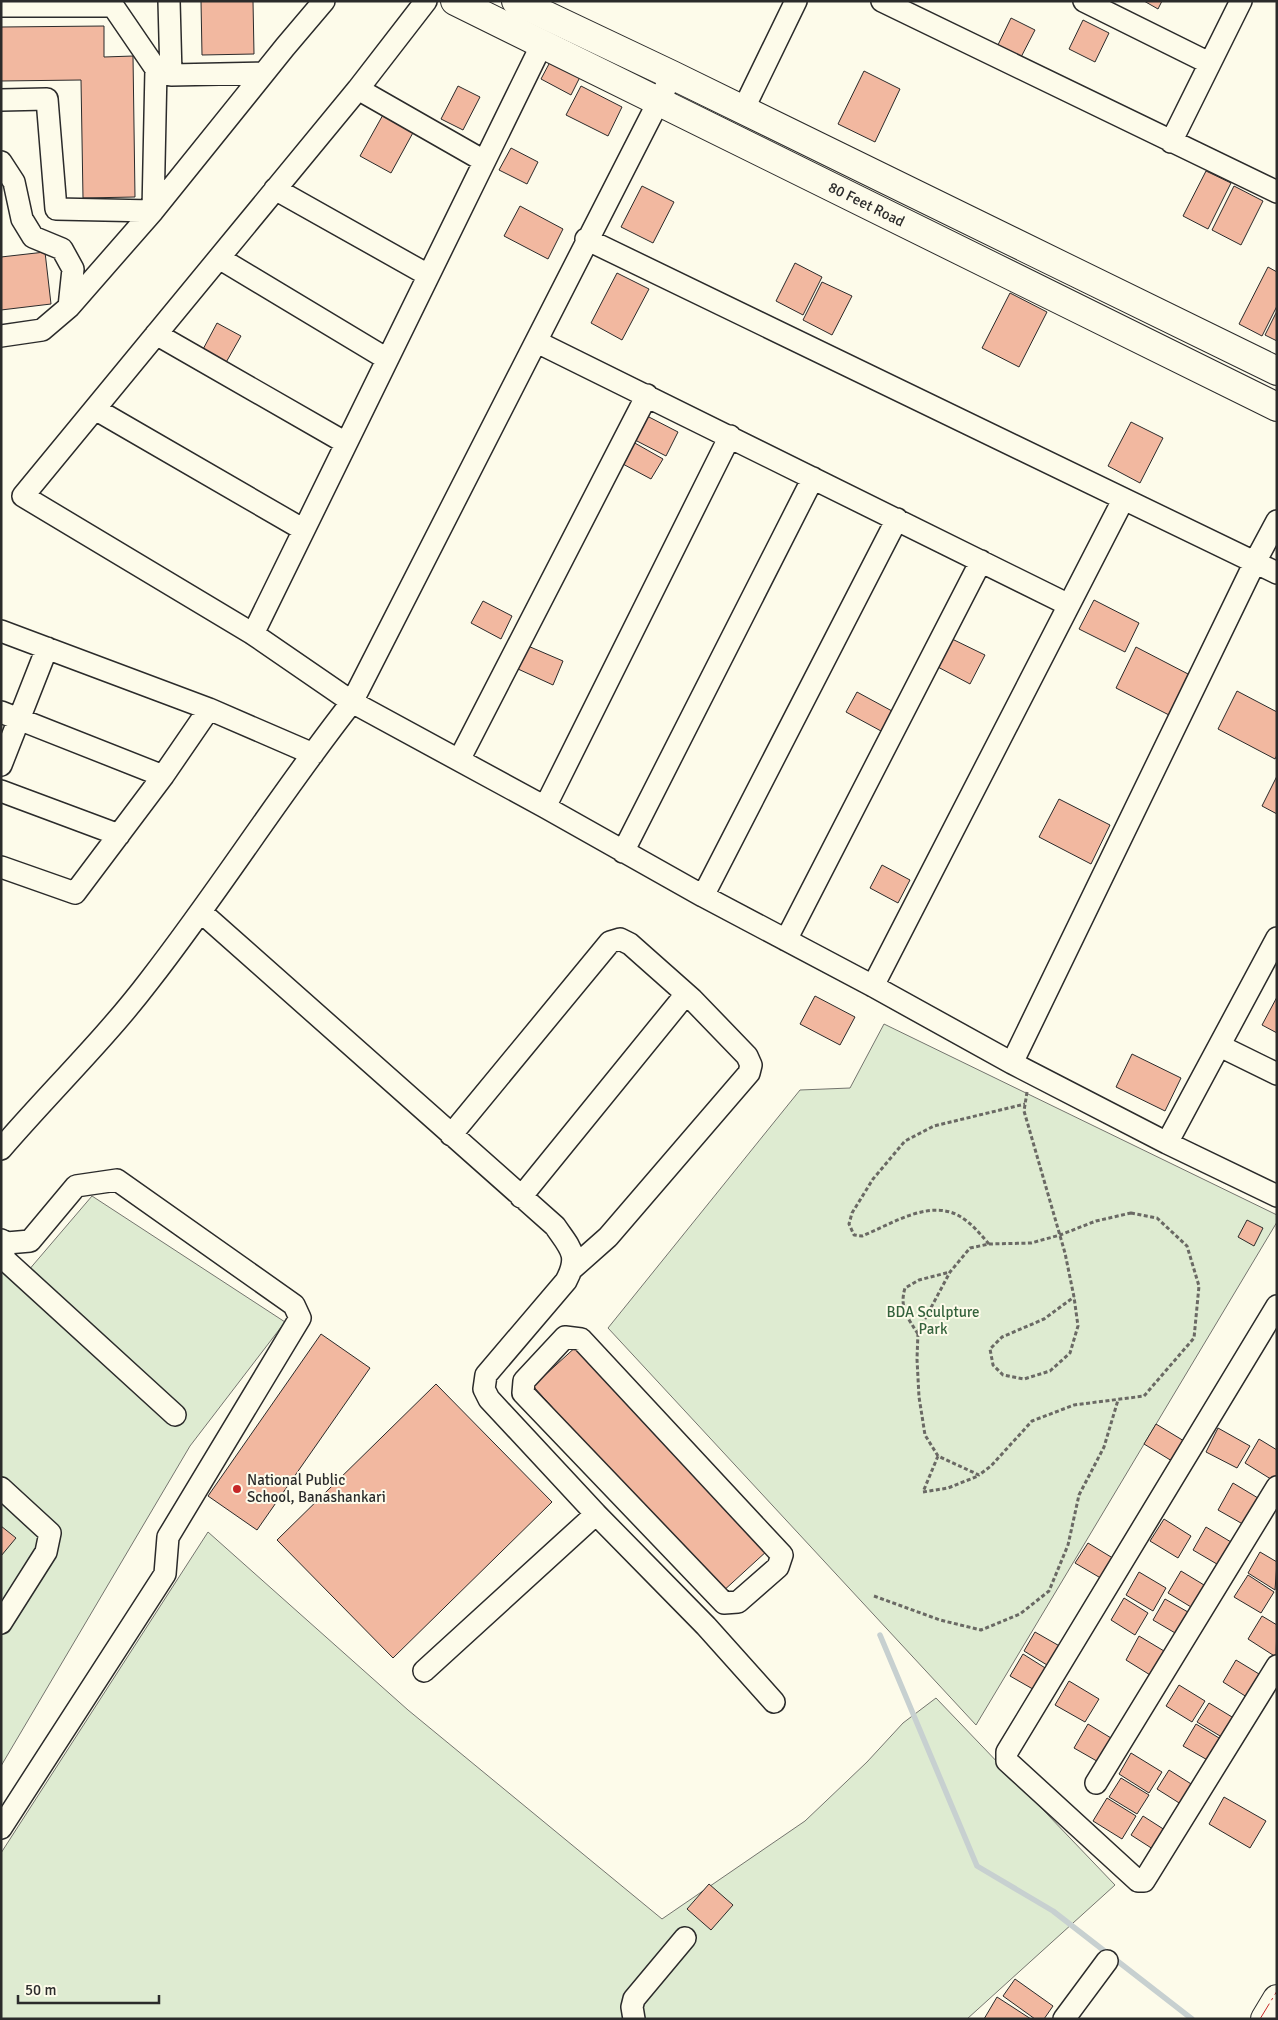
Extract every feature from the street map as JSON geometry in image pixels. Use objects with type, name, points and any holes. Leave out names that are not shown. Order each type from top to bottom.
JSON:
[{"type":"main road","name":"80 Feet Road","points":[[455,1],[1277,407]]},
{"type":"main road","name":"80 Feet Road","points":[[516,1],[672,74],[1277,371]]},
{"type":"main road","points":[[1265,2019],[1277,1999]]},
{"type":"street","points":[[169,1],[171,75],[264,73]]},
{"type":"street","points":[[1,336],[42,330],[69,307],[153,211],[324,1]]},
{"type":"street","points":[[426,1],[358,89],[23,496],[253,634],[352,702],[545,806],[702,896],[1021,1067],[1167,1143],[1277,1196]]},
{"type":"street","points":[[743,110],[796,1]]},
{"type":"street","points":[[882,1],[1277,192]]},
{"type":"street","points":[[1084,1],[1209,63]]},
{"type":"street","points":[[1172,142],[1240,1]]},
{"type":"street","points":[[1,6],[113,6],[156,69],[153,211]]},
{"type":"street","points":[[253,634],[542,44]]},
{"type":"street","points":[[1,1149],[75,1068],[148,983],[201,912],[315,750],[352,702],[537,342],[586,239],[672,74]]},
{"type":"street","points":[[358,89],[484,161]]},
{"type":"street","points":[[1,100],[47,98],[56,209],[153,211]]},
{"type":"street","points":[[1,162],[14,182],[22,220],[34,237],[62,249],[73,269],[69,307]]},
{"type":"street","points":[[275,189],[428,275]]},
{"type":"street","points":[[586,239],[1277,573]]},
{"type":"street","points":[[219,258],[387,359]]},
{"type":"street","points":[[156,334],[346,443]]},
{"type":"street","points":[[537,342],[1069,605]]},
{"type":"street","points":[[458,760],[647,395]]},
{"type":"street","points":[[95,409],[304,530]]},
{"type":"street","points":[[545,806],[730,436]]},
{"type":"street","points":[[623,852],[813,478]]},
{"type":"street","points":[[873,986],[1123,500]]},
{"type":"street","points":[[702,896],[896,519]]},
{"type":"street","points":[[1021,1067],[1255,562],[1277,521]]},
{"type":"street","points":[[786,940],[981,561]]},
{"type":"street","points":[[1,631],[315,750]]},
{"type":"street","points":[[1,765],[10,715],[47,648]]},
{"type":"street","points":[[1,867],[75,893],[163,776],[209,709]]},
{"type":"street","points":[[10,715],[163,776]]},
{"type":"street","points":[[1,791],[119,835]]},
{"type":"street","points":[[201,912],[450,1135],[555,1226],[572,1251],[574,1268]]},
{"type":"street","points":[[1167,1143],[1220,1046],[1270,969],[1277,938]]},
{"type":"street","points":[[450,1135],[610,942],[620,939],[630,944],[686,994],[747,1056],[752,1064],[749,1073],[608,1237],[574,1268],[566,1281],[486,1375],[484,1389],[489,1399],[596,1514],[640,1557],[774,1702]]},
{"type":"street","points":[[522,1197],[686,994]]},
{"type":"street","points":[[1220,1046],[1277,1074]]},
{"type":"street","points":[[1,1127],[25,1122]]},
{"type":"street","points":[[1,1828],[165,1574],[168,1537],[300,1318],[294,1305],[118,1180],[76,1186],[30,1241],[4,1242],[2,1257],[175,1415]]},
{"type":"street","points":[[1277,1306],[1007,1752],[1007,1761],[1138,1882],[1144,1881],[1277,1666]]},
{"type":"street","points":[[565,1337],[581,1339],[782,1555],[778,1567],[738,1602],[724,1603],[661,1538],[523,1393],[524,1381],[565,1337]]},
{"type":"street","points":[[1096,1783],[1277,1487]]},
{"type":"street","points":[[1,1488],[50,1533],[46,1552],[1,1624]]},
{"type":"street","points":[[424,1671],[596,1514]]},
{"type":"street","points":[[640,1557],[661,1538]]},
{"type":"street","points":[[634,2019],[632,2008],[634,1999],[685,1938]]},
{"type":"street","points":[[1064,2019],[1107,1961]]},
{"type":"path","points":[[1021,1067],[1025,1104],[1024,1112],[1060,1236],[1074,1297],[1078,1326],[1070,1353],[1050,1370],[1024,1379],[1003,1375],[993,1364],[990,1349],[1002,1337],[1044,1319],[1074,1297]]},
{"type":"path","points":[[989,1244],[965,1219],[941,1209],[922,1212],[862,1236],[854,1235],[849,1224],[852,1213],[873,1179],[905,1141],[934,1126],[1025,1104]]},
{"type":"path","points":[[938,1456],[923,1492],[948,1488],[979,1476],[991,1466],[1032,1421],[1074,1405],[1144,1396],[1194,1338],[1198,1286],[1187,1246],[1157,1218],[1131,1213],[1096,1221],[1060,1236],[1031,1243],[989,1244],[970,1248],[950,1272],[918,1335],[919,1398],[926,1435],[938,1456],[979,1476]]},
{"type":"path","points":[[918,1335],[904,1312],[902,1299],[905,1288],[919,1280],[950,1272]]},
{"type":"path","points":[[874,1596],[940,1620],[981,1630],[1020,1614],[1049,1591],[1068,1545],[1078,1495],[1104,1447],[1118,1400]]},
{"type":"green space","name":"BDA Sculpture Park","points":[[884,1024],[1277,1215],[1277,1222],[976,1725],[608,1328],[800,1090],[850,1088]]},
{"type":"green space","points":[[92,1196],[285,1322],[190,1446],[1,1766],[1,1271],[16,1285]]},
{"type":"green space","points":[[208,1532],[408,1710],[662,1919],[805,1821],[867,1762],[903,1723],[936,1698],[1115,1885],[967,2019],[1,2019],[1,1853]]},
{"type":"building","points":[[201,1],[253,1],[254,54],[202,55]]},
{"type":"building","points":[[1144,1],[1162,1],[1158,9]]},
{"type":"building","points":[[1011,18],[1035,30],[1019,61],[996,49]]},
{"type":"building","points":[[1083,20],[1109,33],[1095,62],[1069,49]]},
{"type":"building","points":[[104,26],[104,57],[133,56],[135,197],[83,198],[81,80],[1,81],[1,27]]},
{"type":"building","points":[[550,62],[580,77],[571,95],[541,79]]},
{"type":"building","points":[[864,71],[900,89],[875,142],[838,124]]},
{"type":"building","points":[[458,86],[480,97],[463,130],[441,119]]},
{"type":"building","points":[[581,86],[622,107],[608,136],[566,115]]},
{"type":"building","points":[[384,113],[415,129],[391,173],[360,156]]},
{"type":"building","points":[[511,148],[538,162],[527,184],[499,170]]},
{"type":"building","points":[[1206,171],[1231,183],[1208,229],[1183,216]]},
{"type":"building","points":[[642,186],[674,202],[653,243],[621,227]]},
{"type":"building","points":[[1234,186],[1263,201],[1241,245],[1212,230]]},
{"type":"building","points":[[520,206],[563,229],[548,259],[504,236]]},
{"type":"building","points":[[45,252],[51,304],[1,310],[1,257]]},
{"type":"building","points":[[795,263],[822,277],[803,315],[776,301]]},
{"type":"building","points":[[1268,267],[1277,272],[1277,306],[1262,336],[1239,324]]},
{"type":"building","points":[[617,273],[649,289],[622,340],[591,323]]},
{"type":"building","points":[[822,282],[852,296],[832,335],[803,320]]},
{"type":"building","points":[[1010,293],[1047,312],[1019,367],[982,348]]},
{"type":"building","points":[[1277,311],[1277,341],[1265,335]]},
{"type":"building","points":[[217,323],[241,336],[224,366],[201,353]]},
{"type":"building","points":[[647,416],[678,432],[666,456],[635,440]]},
{"type":"building","points":[[1131,422],[1163,438],[1140,483],[1108,466]]},
{"type":"building","points":[[633,442],[663,459],[651,479],[621,463]]},
{"type":"building","points":[[1094,600],[1139,623],[1125,652],[1079,629]]},
{"type":"building","points":[[483,601],[512,616],[501,639],[471,623]]},
{"type":"building","points":[[950,638],[985,655],[970,684],[936,666]]},
{"type":"building","points":[[528,646],[563,661],[553,685],[518,669]]},
{"type":"building","points":[[1136,647],[1190,675],[1169,715],[1116,688]]},
{"type":"building","points":[[1237,691],[1277,712],[1277,755],[1275,759],[1218,729]]},
{"type":"building","points":[[857,692],[892,711],[881,731],[846,712]]},
{"type":"building","points":[[1277,776],[1277,814],[1262,806]]},
{"type":"building","points":[[1059,799],[1110,825],[1091,864],[1039,837]]},
{"type":"building","points":[[882,865],[910,880],[898,903],[870,888]]},
{"type":"building","points":[[815,996],[855,1017],[840,1045],[800,1024]]},
{"type":"building","points":[[1277,997],[1277,1033],[1262,1025]]},
{"type":"building","points":[[1132,1054],[1181,1078],[1165,1111],[1116,1087]]},
{"type":"building","points":[[1247,1220],[1263,1228],[1254,1246],[1238,1237]]},
{"type":"building","points":[[321,1334],[370,1368],[257,1530],[208,1496]]},
{"type":"building","points":[[579,1344],[768,1550],[721,1593],[533,1386]]},
{"type":"building","points":[[436,1384],[552,1502],[393,1658],[277,1540]]},
{"type":"building","points":[[1156,1424],[1184,1441],[1172,1461],[1144,1444]]},
{"type":"building","points":[[1218,1428],[1250,1446],[1237,1468],[1206,1452]]},
{"type":"building","points":[[1259,1439],[1277,1450],[1277,1476],[1274,1481],[1245,1463]]},
{"type":"building","points":[[1233,1483],[1263,1501],[1248,1527],[1218,1510]]},
{"type":"building","points":[[1164,1519],[1191,1536],[1178,1558],[1150,1541]]},
{"type":"building","points":[[1,1526],[16,1538],[1,1556]]},
{"type":"building","points":[[1206,1527],[1236,1545],[1222,1567],[1193,1550]]},
{"type":"building","points":[[1088,1543],[1116,1560],[1104,1580],[1075,1563]]},
{"type":"building","points":[[1260,1552],[1277,1562],[1275,1590],[1248,1573]]},
{"type":"building","points":[[1181,1571],[1209,1588],[1196,1610],[1168,1593]]},
{"type":"building","points":[[1139,1572],[1166,1588],[1153,1611],[1126,1595]]},
{"type":"building","points":[[1248,1575],[1274,1592],[1261,1613],[1234,1597]]},
{"type":"building","points":[[1124,1598],[1148,1613],[1135,1635],[1111,1620]]},
{"type":"building","points":[[1165,1599],[1195,1616],[1182,1637],[1153,1620]]},
{"type":"building","points":[[1262,1616],[1277,1625],[1276,1657],[1248,1639]]},
{"type":"building","points":[[1035,1632],[1063,1648],[1052,1668],[1024,1651]]},
{"type":"building","points":[[1139,1636],[1169,1654],[1155,1678],[1126,1660]]},
{"type":"building","points":[[1023,1654],[1050,1671],[1038,1692],[1010,1676]]},
{"type":"building","points":[[1236,1660],[1264,1677],[1250,1699],[1223,1682]]},
{"type":"building","points":[[1069,1681],[1099,1699],[1085,1722],[1055,1705]]},
{"type":"building","points":[[1179,1685],[1205,1701],[1192,1722],[1166,1706]]},
{"type":"building","points":[[1209,1703],[1237,1720],[1225,1739],[1197,1722]]},
{"type":"building","points":[[1088,1724],[1116,1741],[1102,1764],[1074,1748]]},
{"type":"building","points":[[1196,1724],[1224,1741],[1211,1762],[1183,1746]]},
{"type":"building","points":[[1131,1753],[1162,1772],[1149,1793],[1119,1774]]},
{"type":"building","points":[[1169,1770],[1196,1787],[1184,1806],[1157,1789]]},
{"type":"building","points":[[1121,1778],[1149,1795],[1137,1814],[1109,1797]]},
{"type":"building","points":[[1224,1797],[1266,1821],[1250,1848],[1209,1824]]},
{"type":"building","points":[[1107,1798],[1136,1816],[1122,1839],[1093,1821]]},
{"type":"building","points":[[1143,1816],[1168,1832],[1156,1851],[1131,1835]]},
{"type":"building","points":[[709,1884],[733,1905],[711,1930],[687,1909]]},
{"type":"building","points":[[1015,1979],[1053,2006],[1044,2019],[1035,2019],[1003,1996]]},
{"type":"building","points":[[997,1997],[1031,2019],[984,2019]]},
{"type":"waterway","points":[[880,1635],[977,1866],[1053,1911],[1192,2019]]},
{"type":"power","points":[[1260,2019],[1277,1991]]},
{"type":"place","name":"National Public School, Banashankari","points":[[237,1489]]}]
